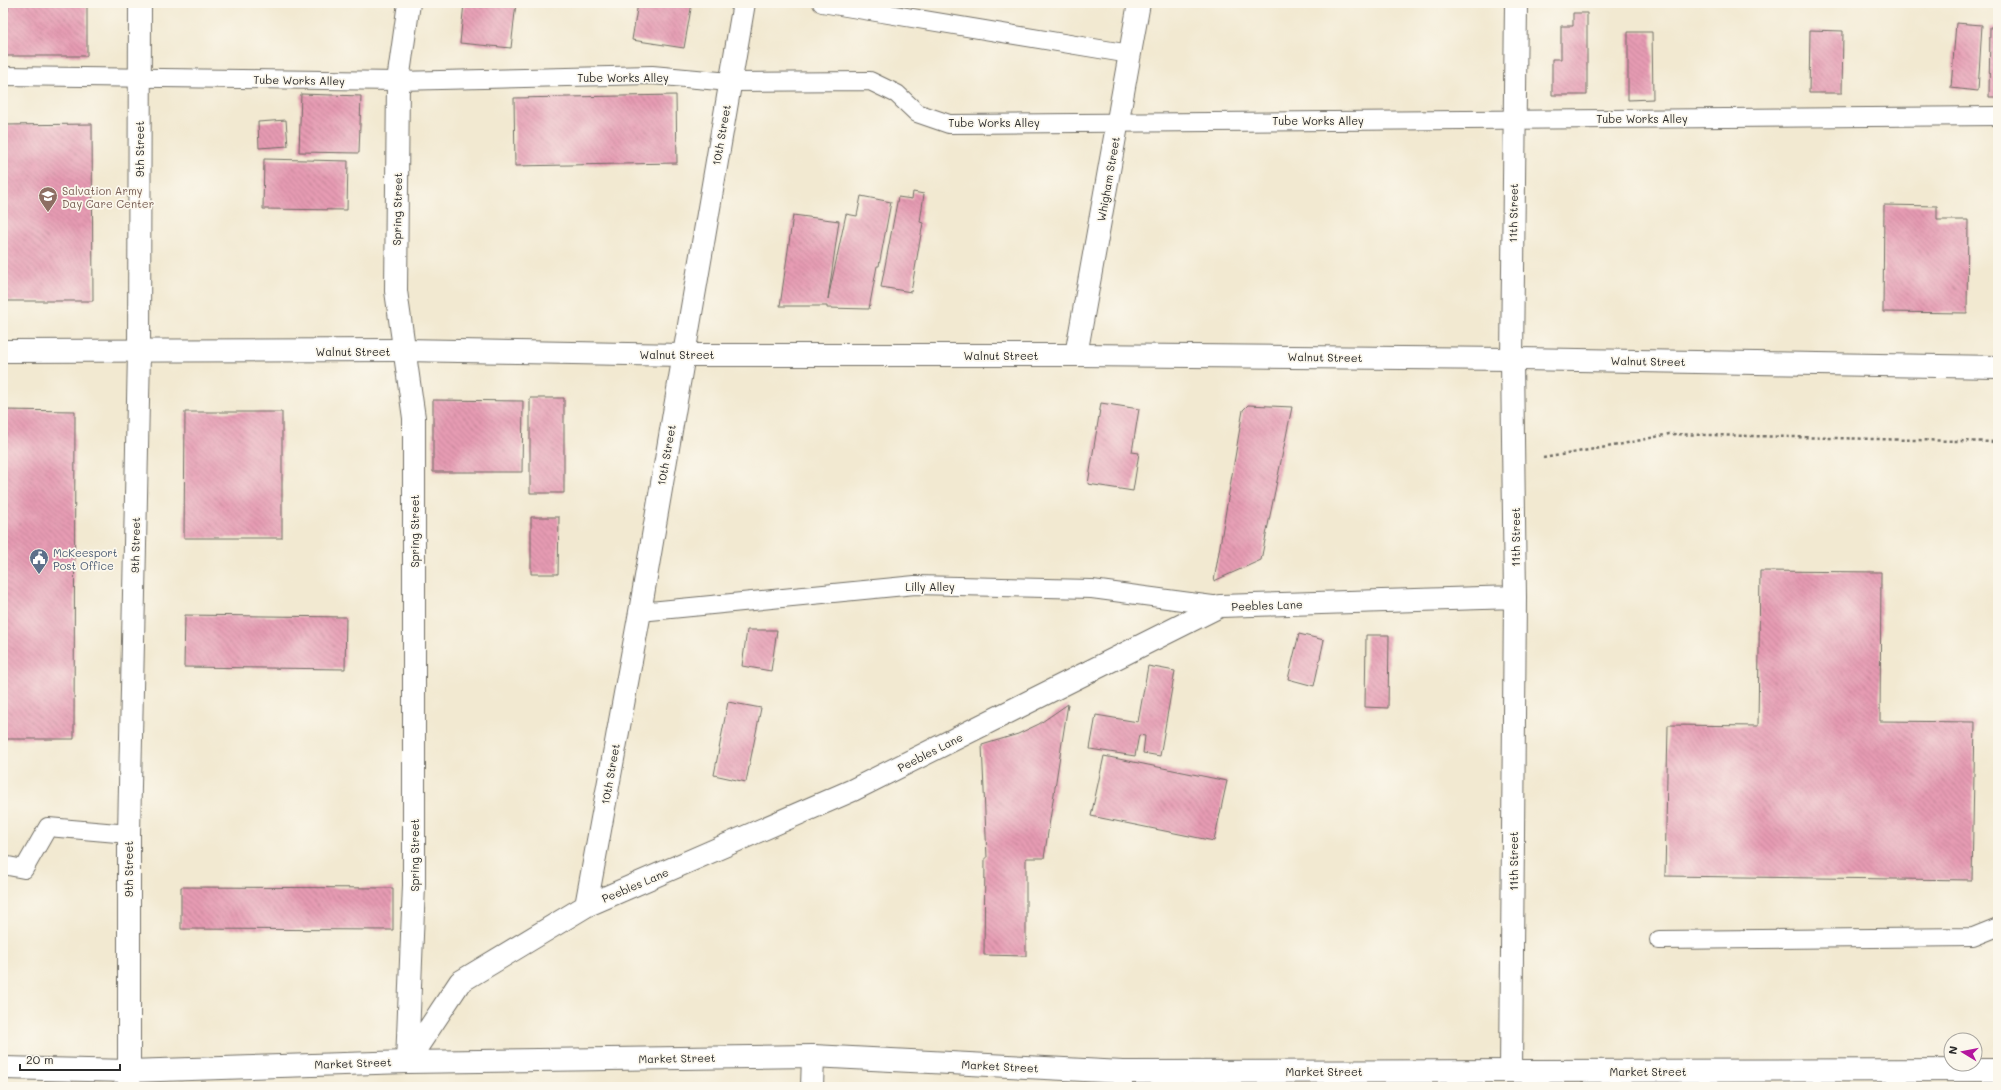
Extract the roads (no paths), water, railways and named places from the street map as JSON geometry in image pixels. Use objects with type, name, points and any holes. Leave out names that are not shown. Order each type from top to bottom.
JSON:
[{"type":"street","name":"9th Street","points":[[129,1079],[129,834],[139,352],[140,3]]},
{"type":"street","name":"Spring Street","points":[[407,1062],[414,885],[414,418],[403,350],[396,291],[398,81],[409,3]]},
{"type":"street","name":"10th Street","points":[[586,906],[640,612],[744,3]]},
{"type":"street","name":"Whigham Street","points":[[1076,355],[1138,3]]},
{"type":"street","name":"11th Street","points":[[1511,1071],[1515,597],[1512,359],[1516,3]]},
{"type":"street","name":"Walnut Street","points":[[3,351],[139,352],[403,350],[683,355],[1076,355],[1512,359],[1998,367]]},
{"type":"street","name":"Peebles Lane","points":[[407,1062],[460,982],[586,906],[853,790],[1220,606],[1515,597]]},
{"type":"street","name":"Market Street","points":[[3,1068],[129,1079],[407,1062],[813,1056],[1123,1079],[1511,1071],[1998,1070]]},
{"type":"street","points":[[812,1087],[813,1056]]},
{"type":"lane","points":[[822,3],[1130,54]]},
{"type":"lane","name":"Tube Works Alley","points":[[3,76],[398,81],[652,75],[730,82],[870,81],[897,94],[916,113],[949,124],[1514,118],[1998,116]]},
{"type":"lane","name":"Lilly Alley","points":[[640,612],[915,585],[1092,589],[1220,606]]},
{"type":"lane","points":[[3,865],[24,869],[48,827],[129,834]]},
{"type":"lane","points":[[1659,940],[1974,937],[1998,927]]},
{"type":"place","name":"Salvation Army Day Care Center","points":[[48,213]]},
{"type":"place","name":"McKeesport Post Office","points":[[39,575]]}]
